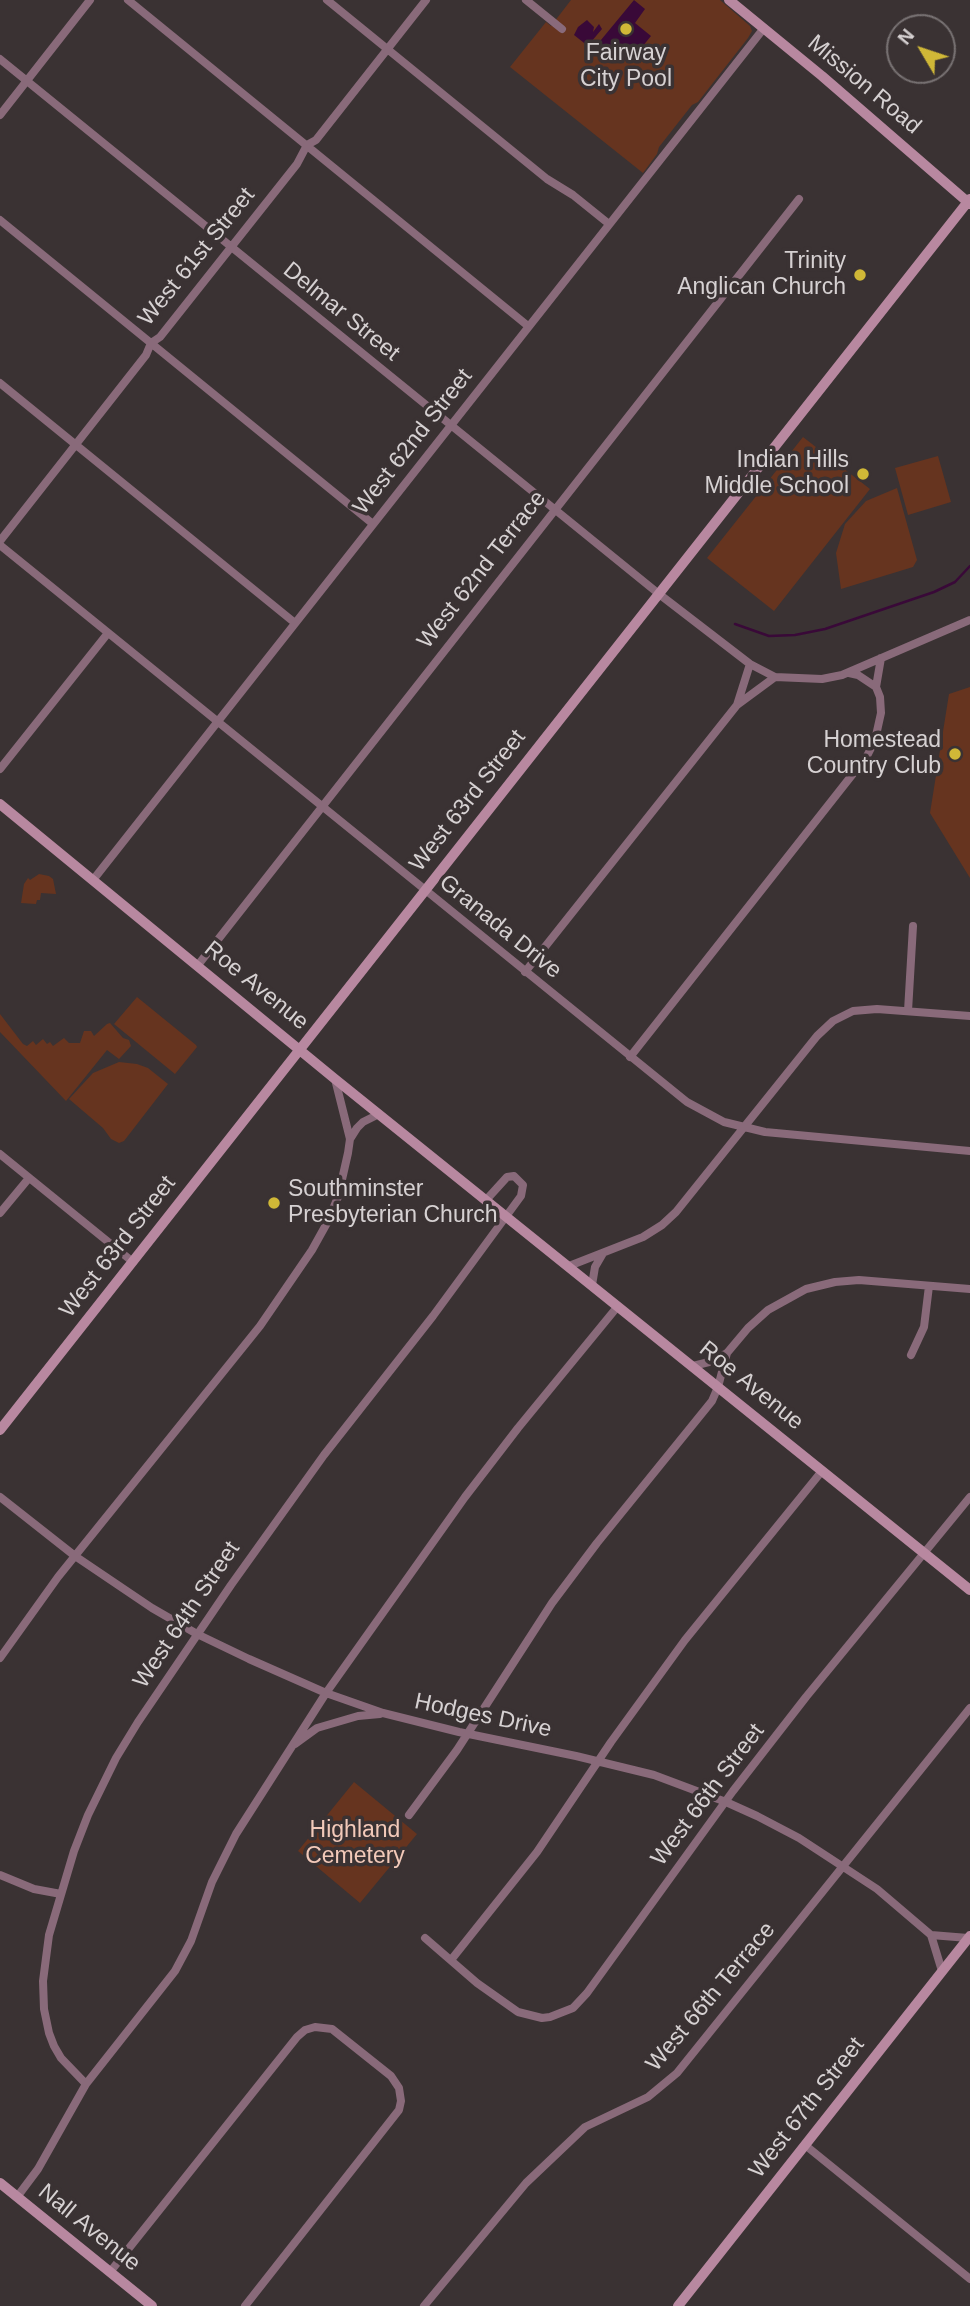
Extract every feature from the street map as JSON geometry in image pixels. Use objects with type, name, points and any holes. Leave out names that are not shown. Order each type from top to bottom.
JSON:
[{"type":"main road","name":"Mission Road","points":[[729,0],[969,201]]},
{"type":"main road","name":"West 63rd Street","points":[[0,1430],[969,201]]},
{"type":"main road","name":"Roe Avenue","points":[[0,804],[335,1079],[970,1590]]},
{"type":"main road","name":"West 67th Street","points":[[678,2306],[969,1937]]},
{"type":"main road","name":"Nall Avenue","points":[[0,2183],[152,2306]]},
{"type":"street","points":[[0,115],[90,0]]},
{"type":"street","points":[[128,0],[528,326]]},
{"type":"street","points":[[327,0],[547,179],[573,195],[608,224]]},
{"type":"street","name":"West 61st Street","points":[[0,543],[146,355],[150,343],[160,337],[297,164],[307,145],[316,140],[426,0]]},
{"type":"street","points":[[526,0],[562,29]]},
{"type":"street","name":"West 62nd Street","points":[[93,880],[764,28]]},
{"type":"street","name":"Delmar Street","points":[[0,58],[721,644],[775,677]]},
{"type":"street","name":"West 62nd Terrace","points":[[198,965],[799,199]]},
{"type":"street","points":[[0,220],[373,524]]},
{"type":"street","points":[[0,383],[295,623]]},
{"type":"street","name":"Granada Drive","points":[[0,543],[687,1102],[718,1119],[765,1132],[970,1151]]},
{"type":"street","points":[[525,972],[737,705],[775,677],[822,679],[849,673],[970,620]]},
{"type":"street","points":[[0,769],[108,633]]},
{"type":"street","points":[[630,1057],[867,756],[875,740],[881,713],[876,687],[881,658]]},
{"type":"street","points":[[737,705],[750,664]]},
{"type":"street","points":[[849,673],[858,675],[876,687]]},
{"type":"street","points":[[908,1011],[913,926]]},
{"type":"street","points":[[569,1266],[643,1237],[662,1226],[686,1201],[817,1036],[844,1014],[862,1009],[970,1016]]},
{"type":"street","points":[[335,1079],[350,1139]]},
{"type":"street","points":[[0,1658],[23,1623],[75,1556],[260,1325],[312,1250],[327,1223],[338,1197],[350,1139],[356,1128],[379,1114]]},
{"type":"street","points":[[0,1154],[133,1262]]},
{"type":"street","points":[[486,1199],[504,1178],[511,1176],[518,1179],[524,1189],[506,1215]]},
{"type":"street","points":[[0,1213],[29,1178]]},
{"type":"street","name":"West 64th Street","points":[[86,2084],[58,2052],[49,2033],[44,2009],[43,1981],[46,1949],[61,1894],[88,1815],[116,1758],[138,1722],[273,1524],[433,1316],[506,1215]]},
{"type":"street","points":[[592,1285],[595,1267],[604,1253]]},
{"type":"street","points":[[693,1366],[727,1353],[768,1310],[806,1289],[859,1280],[970,1289]]},
{"type":"street","points":[[911,1355],[924,1327],[929,1286]]},
{"type":"street","points":[[18,2197],[38,2169],[86,2084],[175,1970],[191,1941],[212,1882],[236,1834],[326,1693],[465,1497],[618,1306]]},
{"type":"street","points":[[409,1815],[468,1733],[552,1603],[712,1401],[727,1353]]},
{"type":"street","points":[[451,1960],[537,1852],[639,1701],[685,1640],[822,1471]]},
{"type":"street","name":"Hodges Drive","points":[[0,1497],[75,1556],[152,1608],[249,1660],[326,1693],[383,1713],[654,1775],[726,1802],[799,1838],[844,1866],[877,1889],[931,1935]]},
{"type":"street","name":"West 66th Street","points":[[425,1938],[477,1983],[518,2012],[542,2018],[566,2012],[579,2003],[806,1697],[970,1497]]},
{"type":"street","name":"West 66th Terrace","points":[[424,2306],[526,2183],[585,2127],[648,2097],[677,2073],[970,1708]]},
{"type":"street","points":[[290,1748],[317,1728],[358,1716],[383,1713]]},
{"type":"street","points":[[0,1875],[34,1889],[61,1894]]},
{"type":"street","points":[[942,1971],[931,1935],[969,1937]]},
{"type":"street","points":[[110,2272],[297,2037],[316,2027],[332,2029],[391,2076],[399,2088],[399,2110],[245,2306]]},
{"type":"street","points":[[805,2145],[970,2279]]},
{"type":"green space","points":[[571,0],[720,0],[750,26],[752,31],[748,38],[659,147],[643,173],[510,67],[546,22],[551,26]]},
{"type":"green space","points":[[803,437],[870,489],[774,611],[707,558]]},
{"type":"green space","points":[[938,456],[951,502],[908,515],[895,468]]},
{"type":"green space","points":[[897,488],[917,560],[913,567],[841,589],[836,553],[845,524],[866,501]]},
{"type":"green space","name":"Homestead Country Club","points":[[970,687],[970,878],[930,813],[949,694]]},
{"type":"green space","points":[[39,874],[53,879],[56,894],[41,893],[36,904],[21,903],[24,884],[28,878],[30,880]]},
{"type":"green space","points":[[137,997],[197,1047],[175,1074],[114,1024]]},
{"type":"green space","points":[[0,1014],[27,1046],[33,1041],[36,1045],[43,1039],[53,1046],[64,1038],[69,1043],[80,1043],[84,1031],[91,1031],[94,1036],[110,1023],[123,1038],[129,1040],[131,1046],[119,1059],[107,1050],[66,1101],[0,1032]]},
{"type":"green space","points":[[119,1062],[148,1068],[168,1084],[124,1141],[119,1143],[111,1139],[103,1128],[69,1099],[93,1073]]},
{"type":"green space","name":"Highland Cemetery","points":[[354,1782],[417,1834],[360,1903],[298,1851]]},
{"type":"shaded area","name":"Fairway City Pool","points":[[634,0],[645,9],[635,23],[651,36],[629,63],[610,49],[603,58],[574,35],[578,27],[587,20],[594,27],[593,32],[599,24],[602,29],[591,42],[596,46]]},
{"type":"waterway","points":[[735,624],[769,636],[795,635],[825,629],[934,592],[955,582],[970,566]]},
{"type":"place","name":"Fairway City Pool","points":[[626,29]]},
{"type":"place","name":"Trinity Anglican Church","points":[[860,275]]},
{"type":"place","name":"Indian Hills Middle School","points":[[863,474]]},
{"type":"place","name":"Homestead Country Club","points":[[955,754]]},
{"type":"place","name":"Southminster Presbyterian Church","points":[[274,1203]]}]
